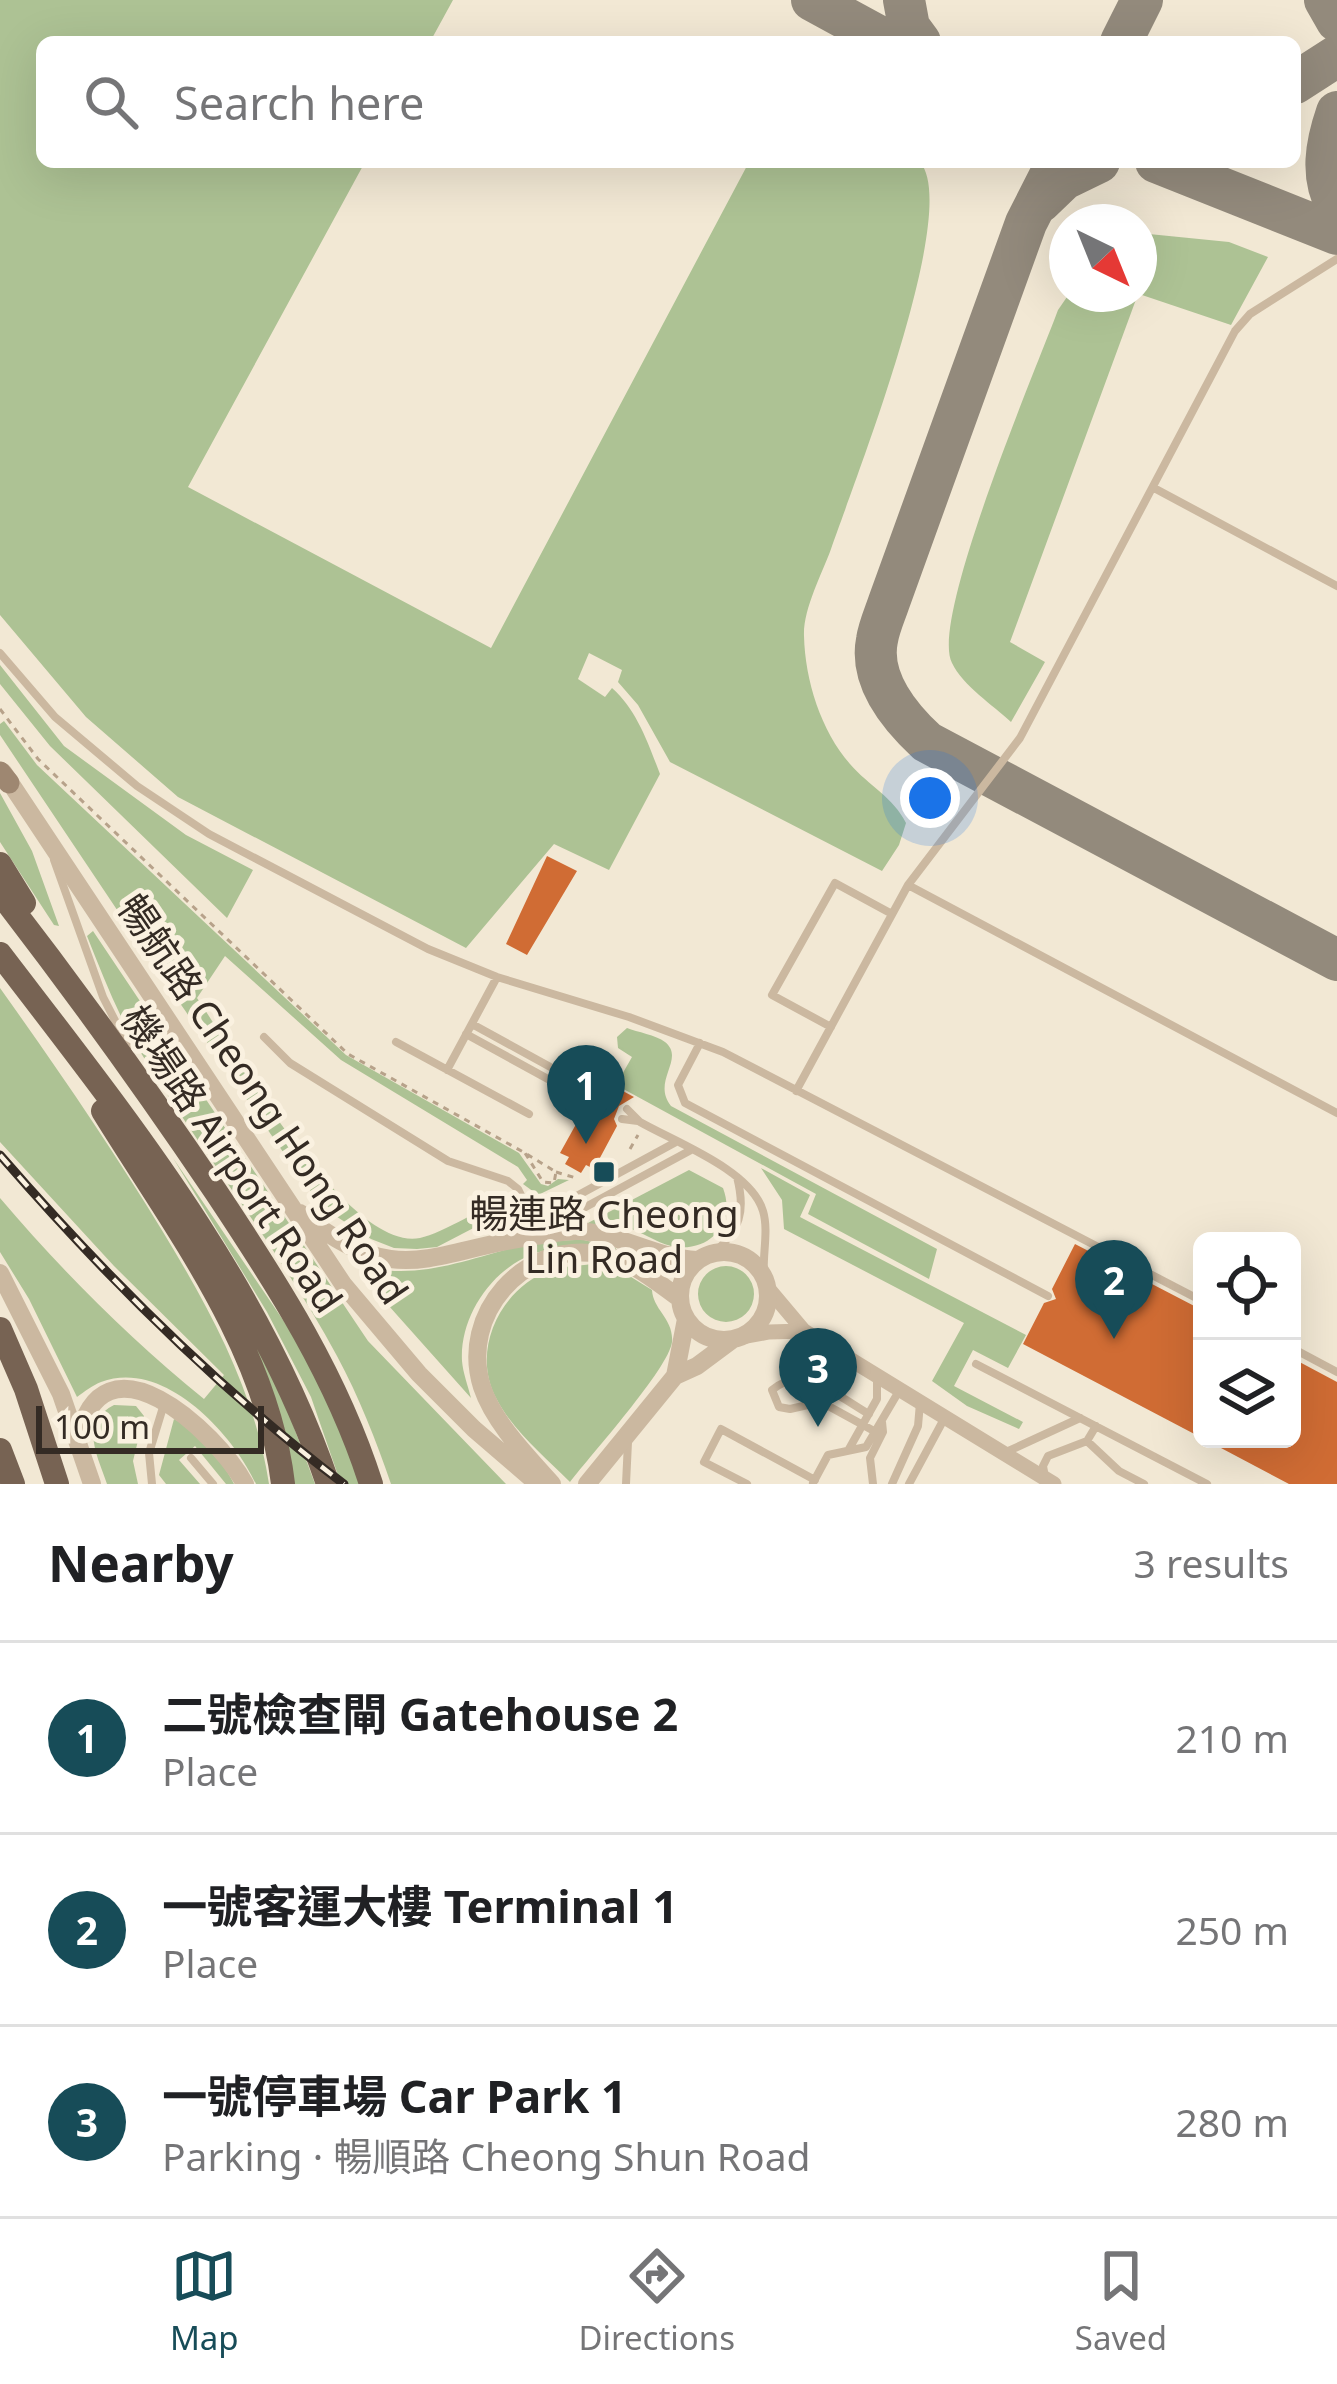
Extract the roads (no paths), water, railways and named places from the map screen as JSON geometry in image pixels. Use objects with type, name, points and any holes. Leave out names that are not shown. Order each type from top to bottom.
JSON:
[{"type":"main road","points":[[0,864],[83,1000]]},
{"type":"main road","name":"機場路 Airport Road","points":[[0,892],[162,1110],[303,1328],[344,1409],[371,1484]]},
{"type":"main road","name":"機場路 Airport Road","points":[[0,954],[117,1103],[260,1326],[328,1484]]},
{"type":"main road","points":[[59,1032],[235,1332],[267,1414],[283,1484]]},
{"type":"main road","points":[[0,1329],[33,1408],[57,1484]]},
{"type":"main road","points":[[0,1450],[13,1484]]},
{"type":"street","points":[[3,774],[48,842]]},
{"type":"street","name":"暢航路 Cheong Hong Road","points":[[48,842],[333,1270],[376,1326],[474,1429],[545,1482]]},
{"type":"street","points":[[292,1206],[344,1242],[382,1258],[440,1259],[493,1242],[577,1230],[615,1237],[672,1258],[742,1256],[804,1331],[1002,1454],[1050,1481],[1070,1484]]},
{"type":"street","points":[[545,1482],[493,1412],[479,1375],[481,1329],[501,1290],[539,1261],[584,1252],[633,1266],[679,1298]]},
{"type":"street","points":[[706,1257],[682,1281],[679,1298],[686,1318],[703,1336],[737,1339],[769,1331],[804,1331]]},
{"type":"street","points":[[0,1273],[61,1394],[92,1484]]},
{"type":"street","points":[[587,1484],[675,1376],[737,1339],[764,1315],[766,1283]]},
{"type":"street","points":[[675,1376],[686,1318]]},
{"type":"street","points":[[78,1441],[85,1416],[103,1397],[130,1389],[165,1400],[217,1442],[244,1484]]},
{"type":"lane","points":[[796,1090],[908,885],[1020,738],[1235,331],[1250,314],[1337,259]]},
{"type":"lane","points":[[1154,488],[1337,586]]},
{"type":"lane","points":[[0,653],[56,717],[137,786],[209,834],[428,949],[497,977],[700,1043],[1193,1296]]},
{"type":"lane","points":[[48,842],[103,997],[162,1110]]},
{"type":"lane","points":[[830,1027],[772,995],[835,883],[892,914]]},
{"type":"lane","points":[[908,885],[1337,1112]]},
{"type":"lane","points":[[447,1070],[497,977]]},
{"type":"lane","points":[[472,1024],[594,1091]]},
{"type":"lane","points":[[466,1034],[589,1101]]},
{"type":"lane","points":[[264,1037],[290,1063],[448,1161],[508,1181],[518,1189],[533,1220]]},
{"type":"lane","points":[[396,1042],[529,1114]]},
{"type":"lane","points":[[700,1043],[678,1085],[685,1102],[1048,1296]]},
{"type":"lane","points":[[624,1114],[737,1176],[752,1189],[764,1213],[766,1283]]},
{"type":"lane","points":[[493,1242],[676,1142]]},
{"type":"lane","points":[[533,1220],[580,1210],[691,1150]]},
{"type":"lane","points":[[706,1257],[741,1219],[743,1200],[737,1176]]},
{"type":"lane","points":[[1301,1353],[1337,1372]]},
{"type":"lane","points":[[976,1364],[1207,1484]]},
{"type":"lane","points":[[848,1450],[878,1392],[877,1375]]},
{"type":"lane","points":[[869,1414],[803,1380],[787,1381],[772,1390],[779,1407],[820,1402],[874,1431]]},
{"type":"lane","points":[[747,1484],[704,1462],[721,1429],[814,1482],[828,1456],[866,1447],[900,1390]]},
{"type":"lane","points":[[152,1484],[149,1453],[165,1400]]},
{"type":"lane","points":[[892,1484],[918,1426],[920,1403]]},
{"type":"lane","points":[[1002,1454],[1080,1418]]},
{"type":"lane","points":[[910,1484],[944,1419]]},
{"type":"lane","points":[[873,1484],[869,1458],[883,1432],[882,1420]]},
{"type":"lane","points":[[1050,1481],[1043,1466],[1048,1456],[1087,1441],[1096,1426]]},
{"type":"lane","points":[[626,1484],[630,1429]]},
{"type":"lane","points":[[1087,1441],[1119,1471],[1144,1484]]},
{"type":"lane","points":[[190,1458],[213,1484]]},
{"type":"railway","points":[[0,1155],[163,1328],[251,1409],[344,1484]]},
{"type":"place","name":"二號檢查閘 Gatehouse 2","points":[[586,1144]]},
{"type":"place","name":"暢連路 Cheong Lin Road","points":[[604,1172]]},
{"type":"place","name":"一號客運大樓 Terminal 1","points":[[1114,1339]]},
{"type":"place","name":"一號停車場 Car Park 1","points":[[818,1427]]}]
